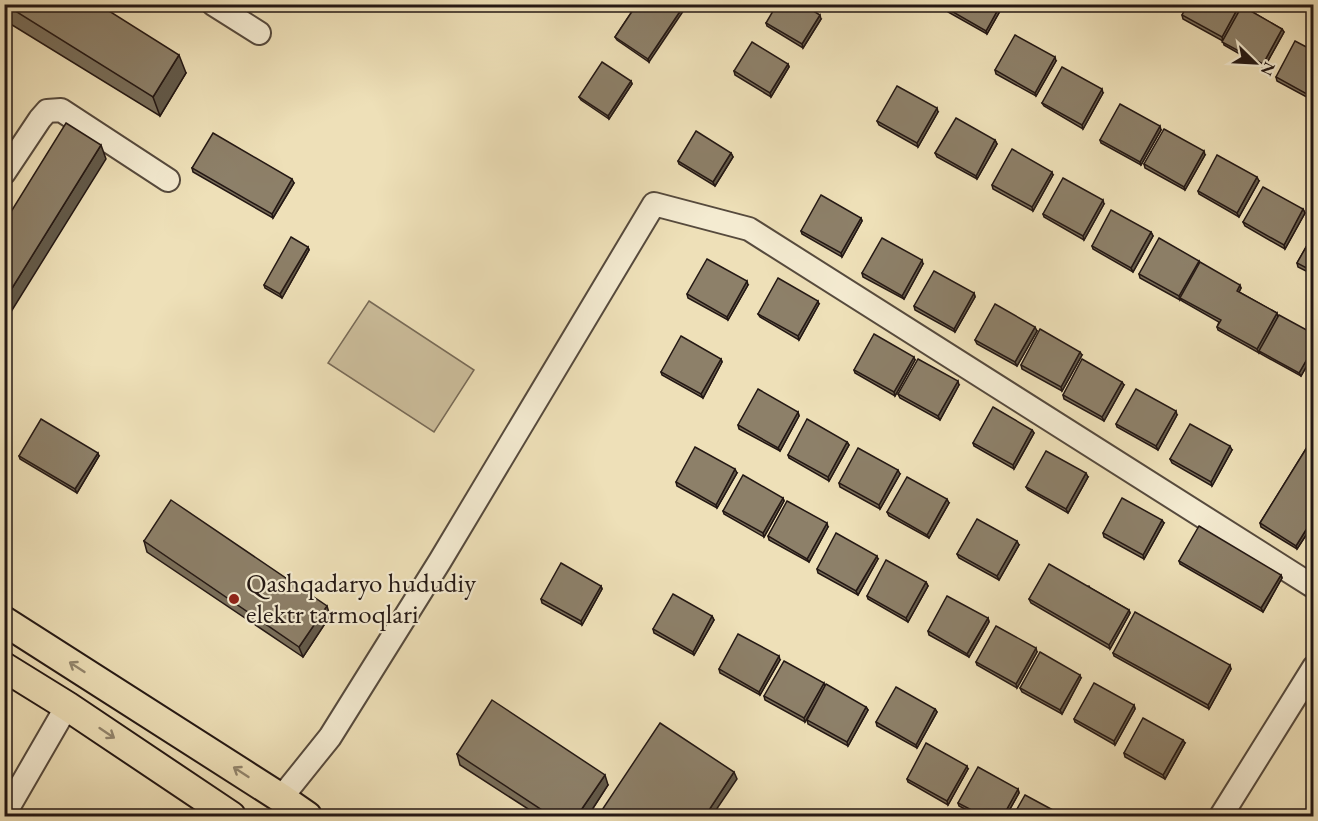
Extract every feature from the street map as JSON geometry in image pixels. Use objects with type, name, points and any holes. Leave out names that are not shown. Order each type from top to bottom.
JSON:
[{"type":"main road","points":[[4,621],[307,816]]},
{"type":"main road","points":[[4,667],[67,706],[231,816]]},
{"type":"street","points":[[213,4],[259,33]]},
{"type":"street","points":[[4,173],[47,111],[61,110],[168,180]]},
{"type":"street","points":[[281,798],[330,737],[434,571],[654,204],[749,229],[1314,586]]},
{"type":"street","points":[[1221,816],[1314,667]]},
{"type":"street","points":[[4,815],[67,706]]},
{"type":"shaded area","points":[[369,301],[474,370],[434,432],[328,363]]},
{"type":"building","points":[[4,4],[98,4],[179,55],[153,97]]},
{"type":"building","points":[[637,4],[685,4],[648,59],[615,37]]},
{"type":"building","points":[[777,4],[802,4],[820,15],[802,44],[766,23]]},
{"type":"building","points":[[948,4],[1001,4],[986,31],[946,8]]},
{"type":"building","points":[[1188,4],[1240,4],[1222,37],[1182,15]]},
{"type":"building","points":[[1242,6],[1282,29],[1263,64],[1222,42]]},
{"type":"building","points":[[1015,35],[1055,57],[1035,93],[995,70]]},
{"type":"building","points":[[1295,41],[1314,51],[1314,98],[1276,77]]},
{"type":"building","points":[[752,42],[788,64],[770,93],[734,71]]},
{"type":"building","points":[[602,62],[631,81],[608,116],[579,97]]},
{"type":"building","points":[[1062,67],[1102,89],[1082,125],[1042,103]]},
{"type":"building","points":[[897,86],[937,108],[917,143],[877,121]]},
{"type":"building","points":[[1120,104],[1160,126],[1140,162],[1100,140]]},
{"type":"building","points":[[956,118],[995,140],[976,176],[935,153]]},
{"type":"building","points":[[66,123],[101,145],[4,301],[4,223]]},
{"type":"building","points":[[1164,129],[1204,151],[1184,187],[1144,164]]},
{"type":"building","points":[[696,131],[731,153],[713,182],[678,161]]},
{"type":"building","points":[[213,133],[292,179],[272,214],[192,168]]},
{"type":"building","points":[[1012,149],[1052,172],[1032,207],[992,185]]},
{"type":"building","points":[[1217,155],[1257,177],[1237,213],[1198,191]]},
{"type":"building","points":[[1063,178],[1103,200],[1083,236],[1043,214]]},
{"type":"building","points":[[1263,187],[1303,209],[1284,245],[1243,222]]},
{"type":"building","points":[[821,195],[861,218],[841,253],[801,231]]},
{"type":"building","points":[[1111,210],[1151,232],[1131,268],[1092,246]]},
{"type":"building","points":[[1314,233],[1314,272],[1297,263]]},
{"type":"building","points":[[291,237],[308,247],[280,294],[264,285]]},
{"type":"building","points":[[882,238],[922,260],[902,296],[862,273]]},
{"type":"building","points":[[1159,238],[1199,261],[1179,296],[1139,274]]},
{"type":"building","points":[[707,259],[747,281],[727,317],[687,294]]},
{"type":"building","points":[[1200,262],[1240,285],[1237,291],[1277,313],[1257,349],[1217,327],[1221,320],[1180,298]]},
{"type":"building","points":[[934,271],[974,293],[954,329],[914,306]]},
{"type":"building","points":[[778,278],[818,301],[798,336],[758,314]]},
{"type":"building","points":[[995,304],[1035,327],[1015,362],[975,340]]},
{"type":"building","points":[[1279,315],[1314,334],[1314,347],[1299,373],[1259,351]]},
{"type":"building","points":[[1040,329],[1080,352],[1061,387],[1021,365]]},
{"type":"building","points":[[874,334],[914,357],[894,392],[854,370]]},
{"type":"building","points":[[681,336],[721,359],[701,394],[661,372]]},
{"type":"building","points":[[918,359],[958,381],[938,416],[898,394]]},
{"type":"building","points":[[1082,359],[1122,382],[1102,417],[1063,395]]},
{"type":"building","points":[[758,389],[798,412],[778,448],[738,425]]},
{"type":"building","points":[[1136,389],[1176,411],[1156,446],[1116,424]]},
{"type":"building","points":[[993,407],[1032,430],[1013,465],[973,443]]},
{"type":"building","points":[[41,419],[98,453],[75,489],[19,456]]},
{"type":"building","points":[[807,419],[847,442],[828,477],[788,455]]},
{"type":"building","points":[[1190,424],[1230,446],[1211,482],[1170,459]]},
{"type":"building","points":[[1314,436],[1314,517],[1296,546],[1260,523]]},
{"type":"building","points":[[695,447],[735,469],[716,505],[676,482]]},
{"type":"building","points":[[858,448],[898,470],[879,505],[839,483]]},
{"type":"building","points":[[1046,451],[1086,473],[1066,509],[1026,487]]},
{"type":"building","points":[[743,475],[783,498],[763,533],[723,511]]},
{"type":"building","points":[[907,477],[947,499],[927,535],[887,512]]},
{"type":"building","points":[[1122,498],[1162,520],[1143,555],[1103,533]]},
{"type":"building","points":[[171,500],[327,606],[299,647],[144,541]]},
{"type":"building","points":[[787,501],[827,523],[807,559],[768,536]]},
{"type":"building","points":[[977,519],[1017,541],[997,576],[957,554]]},
{"type":"building","points":[[1199,526],[1281,575],[1261,608],[1179,561]]},
{"type":"building","points":[[836,533],[877,556],[856,591],[817,569]]},
{"type":"building","points":[[886,560],[926,582],[906,618],[867,596]]},
{"type":"building","points":[[561,563],[601,586],[581,621],[541,599]]},
{"type":"building","points":[[1049,564],[1129,610],[1109,645],[1029,599]]},
{"type":"building","points":[[673,594],[712,616],[693,652],[653,629]]},
{"type":"building","points":[[947,596],[988,618],[967,654],[928,631]]},
{"type":"building","points":[[1135,612],[1230,665],[1208,705],[1113,653]]},
{"type":"building","points":[[996,626],[1036,648],[1016,684],[976,662]]},
{"type":"building","points":[[738,634],[779,656],[759,692],[719,669]]},
{"type":"building","points":[[1040,652],[1080,675],[1060,710],[1020,688]]},
{"type":"building","points":[[784,661],[824,683],[804,718],[764,696]]},
{"type":"building","points":[[1094,683],[1134,705],[1114,741],[1074,719]]},
{"type":"building","points":[[826,684],[866,707],[847,742],[807,720]]},
{"type":"building","points":[[896,687],[935,709],[916,745],[876,722]]},
{"type":"building","points":[[492,700],[605,775],[577,816],[551,816],[457,754]]},
{"type":"building","points":[[1143,718],[1183,740],[1163,775],[1124,753]]},
{"type":"building","points":[[660,723],[734,772],[709,810],[719,816],[598,816]]},
{"type":"building","points":[[926,743],[967,766],[947,801],[907,779]]},
{"type":"building","points":[[978,767],[1018,789],[1003,816],[983,816],[958,803]]},
{"type":"building","points":[[1025,795],[1064,816],[1013,816]]},
{"type":"place","name":"Qashqadaryo hududiy elektr tarmoqlari","points":[[234,599]]}]
